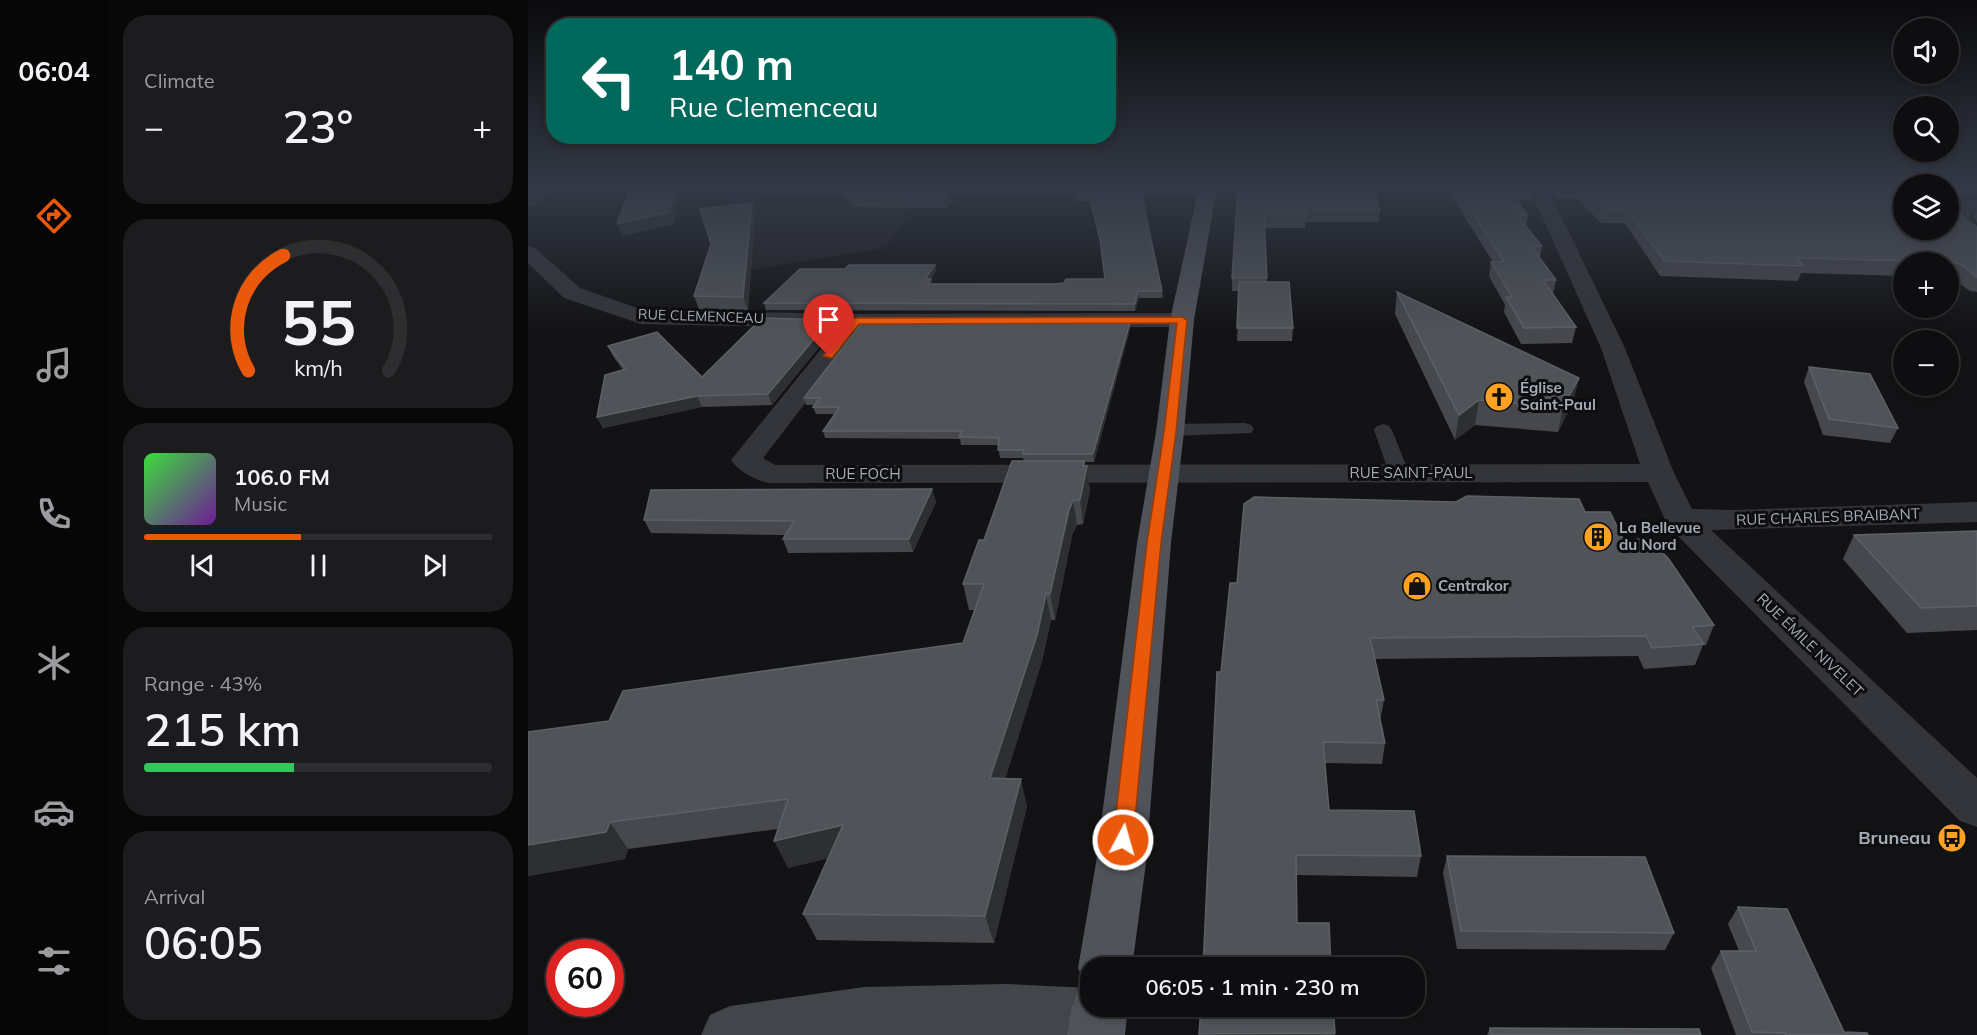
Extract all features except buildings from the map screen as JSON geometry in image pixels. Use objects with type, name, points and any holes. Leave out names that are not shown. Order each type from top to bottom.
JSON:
[{"type":"main road","points":[[1107,957],[1120,863],[1182,320],[1199,235]]},
{"type":"street","name":"RUE ÉMILE NIVELET","points":[[1561,235],[1614,348],[1659,473],[1680,519],[1977,807]]},
{"type":"street","name":"RUE CLEMENCEAU","points":[[528,252],[572,293],[641,317],[856,321],[1182,320]]},
{"type":"street","name":"RUE FOCH","points":[[856,321],[746,460],[769,474],[1163,474]]},
{"type":"street","name":"RUE SAINT-PAUL","points":[[1163,474],[1659,473]]},
{"type":"street","name":"RUE CHARLES BRAIBANT","points":[[1680,519],[1735,520],[1977,512]]},
{"type":"street","points":[[730,1035],[864,1015],[1080,1008]]},
{"type":"lane","points":[[1170,430],[1245,429]]},
{"type":"lane","points":[[1383,430],[1399,473]]},
{"type":"shaded area","points":[[721,235],[894,235],[885,248],[713,276]]},
{"type":"place","name":"Église Saint-Paul","points":[[1499,397]]},
{"type":"place","name":"La Bellevue du Nord","points":[[1598,537]]},
{"type":"place","name":"Centrakor","points":[[1417,586]]},
{"type":"place","name":"Bruneau","points":[[1952,838]]},
{"type":"route","points":[[829,356],[856,321],[1182,320],[1182,337],[1174,380],[1170,432],[1154,543],[1123,840]]}]
